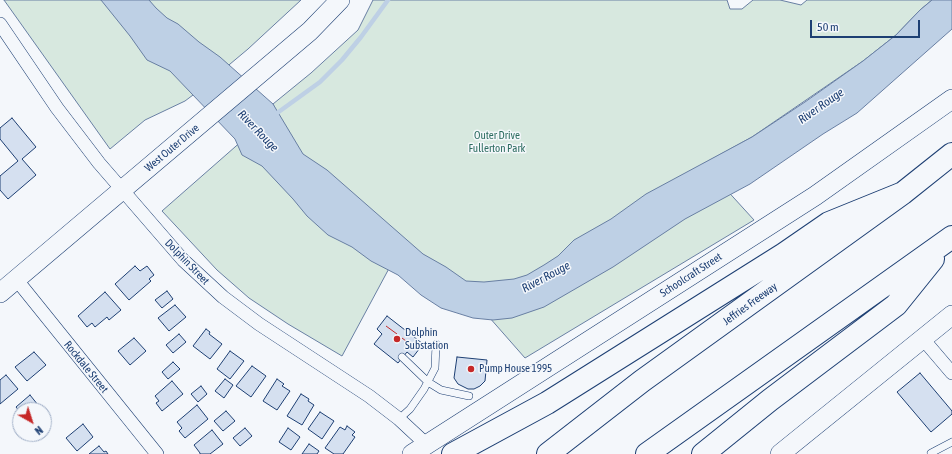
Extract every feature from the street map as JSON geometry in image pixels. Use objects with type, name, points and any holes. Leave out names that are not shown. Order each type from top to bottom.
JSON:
[{"type":"highway","name":"Jeffries Freeway","points":[[548,454],[642,381],[903,192],[952,154]]},
{"type":"highway","points":[[453,454],[547,403],[784,254],[829,223],[903,192]]},
{"type":"highway","points":[[647,454],[951,237]]},
{"type":"highway","points":[[703,454],[770,400],[896,305],[951,237]]},
{"type":"main road","name":"West Outer Drive","points":[[0,293],[310,31],[340,0]]},
{"type":"main road","name":"Schoolcraft Street","points":[[419,449],[815,196],[952,99]]},
{"type":"main road","points":[[780,454],[952,315]]},
{"type":"street","name":"Dolphin Street","points":[[0,24],[57,108],[99,164],[184,260],[223,297],[259,324],[369,396],[399,420],[419,449]]},
{"type":"street","name":"Rockdale Street","points":[[16,280],[157,454]]},
{"type":"street","points":[[923,338],[952,373]]},
{"type":"lane","points":[[399,420],[410,409],[428,382],[435,368],[436,344]]},
{"type":"lane","points":[[402,358],[428,382],[441,390],[469,396]]},
{"type":"lane","points":[[931,453],[952,442]]},
{"type":"green space","points":[[4,0],[301,0],[248,49],[193,95],[185,101],[145,120],[110,149]]},
{"type":"green space","name":"Outer Drive Fullerton Park","points":[[373,0],[727,0],[730,9],[742,9],[753,0],[780,0],[801,5],[807,0],[932,0],[896,35],[863,61],[752,137],[703,164],[754,220],[525,358],[467,292],[400,248],[342,356],[288,324],[249,298],[217,270],[162,211],[276,111],[273,104],[311,73],[358,30]]},
{"type":"water","name":"River Rouge","points":[[101,0],[149,0],[167,18],[178,24],[220,57],[273,104],[303,154],[327,170],[423,254],[446,267],[466,281],[484,282],[514,279],[527,275],[558,256],[574,240],[611,219],[646,194],[752,137],[863,61],[896,35],[932,0],[952,0],[952,29],[857,113],[823,134],[750,184],[685,219],[613,267],[544,307],[512,318],[493,320],[473,318],[441,308],[421,295],[398,275],[371,261],[352,247],[328,235],[307,216],[262,166],[242,155],[235,139],[170,71],[147,60]]},
{"type":"building","points":[[12,118],[36,147],[22,159],[36,175],[8,199],[0,190],[0,176],[18,161],[0,139],[0,128]]},
{"type":"building","points":[[135,266],[140,271],[147,266],[154,275],[149,279],[151,281],[129,300],[115,284]]},
{"type":"building","points":[[167,291],[173,299],[162,308],[155,300]]},
{"type":"building","points":[[105,292],[121,310],[109,320],[107,317],[95,327],[92,323],[87,327],[78,316]]},
{"type":"building","points":[[175,305],[186,317],[169,331],[158,318]]},
{"type":"building","name":"Dolphin Substation","points":[[387,316],[423,344],[413,357],[407,352],[398,363],[374,344],[382,334],[377,329]]},
{"type":"building","points":[[206,329],[210,332],[209,334],[222,344],[210,359],[193,346]]},
{"type":"building","points":[[179,334],[186,342],[173,353],[166,345]]},
{"type":"building","points":[[134,338],[146,351],[130,365],[118,351]]},
{"type":"building","points":[[230,351],[244,361],[230,379],[217,369]]},
{"type":"building","points":[[34,352],[46,365],[27,381],[15,367]]},
{"type":"building","name":"Pump House 1995","points":[[457,357],[487,360],[485,381],[480,386],[474,389],[468,389],[458,384],[454,378]]},
{"type":"building","points":[[173,362],[180,369],[168,379],[162,372]]},
{"type":"building","points":[[252,366],[266,376],[251,397],[236,386]]},
{"type":"building","points":[[920,373],[952,411],[952,414],[931,432],[897,392]]},
{"type":"building","points":[[6,375],[18,389],[0,404],[0,380]]},
{"type":"building","points":[[225,379],[233,385],[224,398],[215,391]]},
{"type":"building","points":[[277,379],[284,384],[282,386],[290,391],[277,410],[263,401]]},
{"type":"building","points":[[172,381],[183,394],[162,411],[156,403],[159,401],[155,396]]},
{"type":"building","points":[[201,386],[207,394],[198,402],[191,394]]},
{"type":"building","points":[[301,394],[309,399],[308,401],[314,405],[302,425],[287,416]]},
{"type":"building","points":[[30,395],[36,402],[22,402]]},
{"type":"building","points":[[197,405],[208,419],[185,438],[179,431],[182,428],[177,422]]},
{"type":"building","points":[[226,411],[235,421],[223,431],[214,421]]},
{"type":"building","points":[[320,412],[334,421],[322,439],[308,429]]},
{"type":"building","points":[[83,424],[93,437],[77,451],[66,438]]},
{"type":"building","points":[[347,426],[355,432],[352,435],[355,437],[343,454],[334,454],[325,448],[340,427],[345,430]]},
{"type":"building","points":[[245,428],[252,436],[240,446],[233,438]]},
{"type":"building","points":[[288,428],[300,437],[291,450],[279,442]]},
{"type":"building","points":[[212,430],[223,444],[210,454],[200,454],[194,445]]},
{"type":"building","points":[[309,444],[319,451],[317,454],[302,454]]},
{"type":"building","points":[[99,446],[108,454],[89,454]]},
{"type":"waterway","points":[[273,116],[320,82],[342,60],[388,0]]},
{"type":"power","points":[[386,326],[397,334]]},
{"type":"power","points":[[402,338],[414,347]]},
{"type":"place","name":"Dolphin Substation","points":[[397,339]]},
{"type":"place","name":"Pump House 1995","points":[[471,369]]}]
